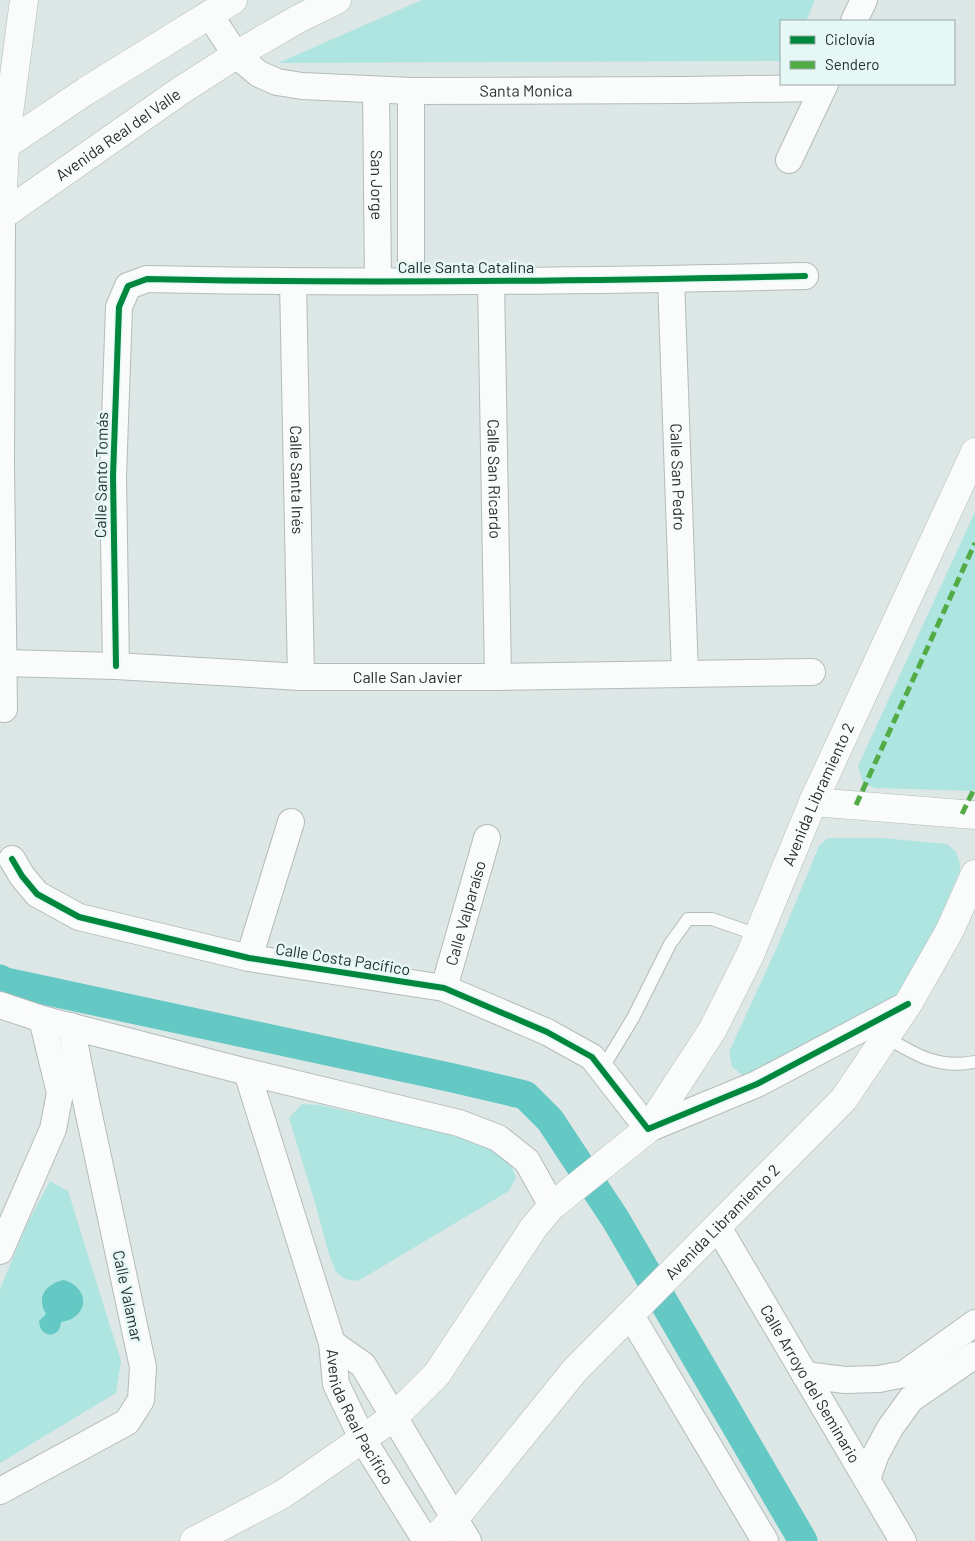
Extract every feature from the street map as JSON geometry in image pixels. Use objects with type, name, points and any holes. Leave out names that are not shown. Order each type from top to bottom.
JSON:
[{"type":"main road","points":[[1,216],[3,146],[24,0]]},
{"type":"main road","points":[[3,146],[233,0]]},
{"type":"main road","name":"Avenida Real del Valle","points":[[1,216],[180,91],[236,55],[298,19],[337,0]]},
{"type":"main road","name":"Avenida Libramiento 2","points":[[194,1541],[283,1494],[364,1440],[394,1417],[437,1374],[534,1227],[552,1206],[648,1129],[713,1030],[758,935],[813,802],[975,452]]},
{"type":"main road","points":[[813,802],[975,815]]},
{"type":"main road","name":"Avenida Libramiento 2","points":[[432,1541],[461,1530],[576,1370],[844,1099],[908,1004],[950,930],[975,874]]},
{"type":"street","points":[[854,20],[864,0]]},
{"type":"street","points":[[209,14],[236,55]]},
{"type":"street","name":"Santa Monica","points":[[236,55],[258,74],[277,82],[302,86],[376,90],[676,90],[824,86]]},
{"type":"street","points":[[789,160],[824,86]]},
{"type":"street","name":"San Jorge","points":[[376,90],[378,281]]},
{"type":"street","points":[[411,91],[411,281]]},
{"type":"street","points":[[1,216],[1,465],[4,709]]},
{"type":"street","name":"Calle Santa Catalina","points":[[128,286],[147,279],[293,282],[805,276]]},
{"type":"street","name":"Calle San Pedro","points":[[671,279],[685,674]]},
{"type":"street","name":"Calle San Ricardo","points":[[490,281],[498,677]]},
{"type":"street","name":"Calle Santa Inés","points":[[293,282],[301,677]]},
{"type":"street","name":"Calle Santo Tomás","points":[[116,666],[113,476],[119,307],[128,286]]},
{"type":"street","name":"Calle San Javier","points":[[4,663],[116,666],[301,677],[498,677],[812,672]]},
{"type":"street","points":[[249,958],[291,822]]},
{"type":"street","name":"Calle Valparaíso","points":[[444,988],[487,838]]},
{"type":"street","name":"Calle Costa Pacífico","points":[[12,859],[22,876],[37,894],[79,918],[249,958],[444,988],[547,1032],[592,1057],[648,1129]]},
{"type":"street","points":[[648,1129],[757,1084],[908,1004]]},
{"type":"street","points":[[0,1005],[42,1019],[248,1072],[459,1123],[498,1138],[527,1161],[552,1206]]},
{"type":"street","points":[[0,1251],[53,1129],[57,1113],[60,1093],[42,1019]]},
{"type":"street","name":"Calle Valamar","points":[[0,1490],[127,1422],[141,1400],[143,1367],[71,1026]]},
{"type":"street","points":[[248,1072],[332,1344]]},
{"type":"street","name":"Calle Arroyo del Seminario","points":[[718,1227],[903,1541]]},
{"type":"street","points":[[630,1314],[765,1541]]},
{"type":"street","points":[[805,1374],[845,1380],[878,1379],[904,1374],[975,1323]]},
{"type":"street","name":"Avenida Real Pacifico","points":[[332,1344],[363,1365],[461,1530]]},
{"type":"street","name":"Avenida Real Pacifico","points":[[332,1344],[336,1384],[364,1440],[426,1541]]},
{"type":"street","points":[[867,1479],[876,1454],[890,1428],[911,1398],[975,1355]]},
{"type":"lane","points":[[602,1069],[633,1018],[670,944],[688,919],[712,919],[758,935]]},
{"type":"lane","points":[[886,1037],[916,1055],[939,1063],[975,1062]]},
{"type":"shaded area","points":[[422,0],[815,0],[806,20],[780,20],[780,61],[278,63]]},
{"type":"shaded area","points":[[975,512],[975,791],[875,788],[863,783],[858,766]]},
{"type":"shaded area","points":[[828,838],[881,838],[947,844],[956,852],[960,871],[916,971],[905,987],[889,1002],[744,1076],[732,1067],[729,1052],[778,945],[819,846]]},
{"type":"shaded area","points":[[302,1104],[319,1105],[476,1140],[510,1161],[516,1178],[509,1191],[358,1281],[345,1279],[336,1272],[329,1254],[289,1118]]},
{"type":"shaded area","points":[[50,1181],[68,1191],[121,1361],[116,1393],[0,1463],[0,1289],[28,1222]]},
{"type":"water","points":[[64,1280],[79,1289],[83,1303],[77,1315],[61,1322],[58,1331],[50,1335],[41,1329],[39,1324],[39,1321],[46,1314],[42,1302],[44,1292],[52,1284]]},
{"type":"waterway","points":[[0,979],[1,981],[525,1095],[550,1120],[616,1220],[803,1541]]},
{"type":"marked path","points":[[856,805],[975,543]]},
{"type":"marked path","points":[[962,814],[975,787]]},
{"type":"cycle path","points":[[116,666],[113,476],[119,307],[128,286],[147,279],[476,281],[805,276]]},
{"type":"cycle path","points":[[12,859],[22,876],[37,894],[79,917],[249,958],[444,988],[547,1032],[592,1057],[648,1129],[757,1084],[908,1004]]}]
